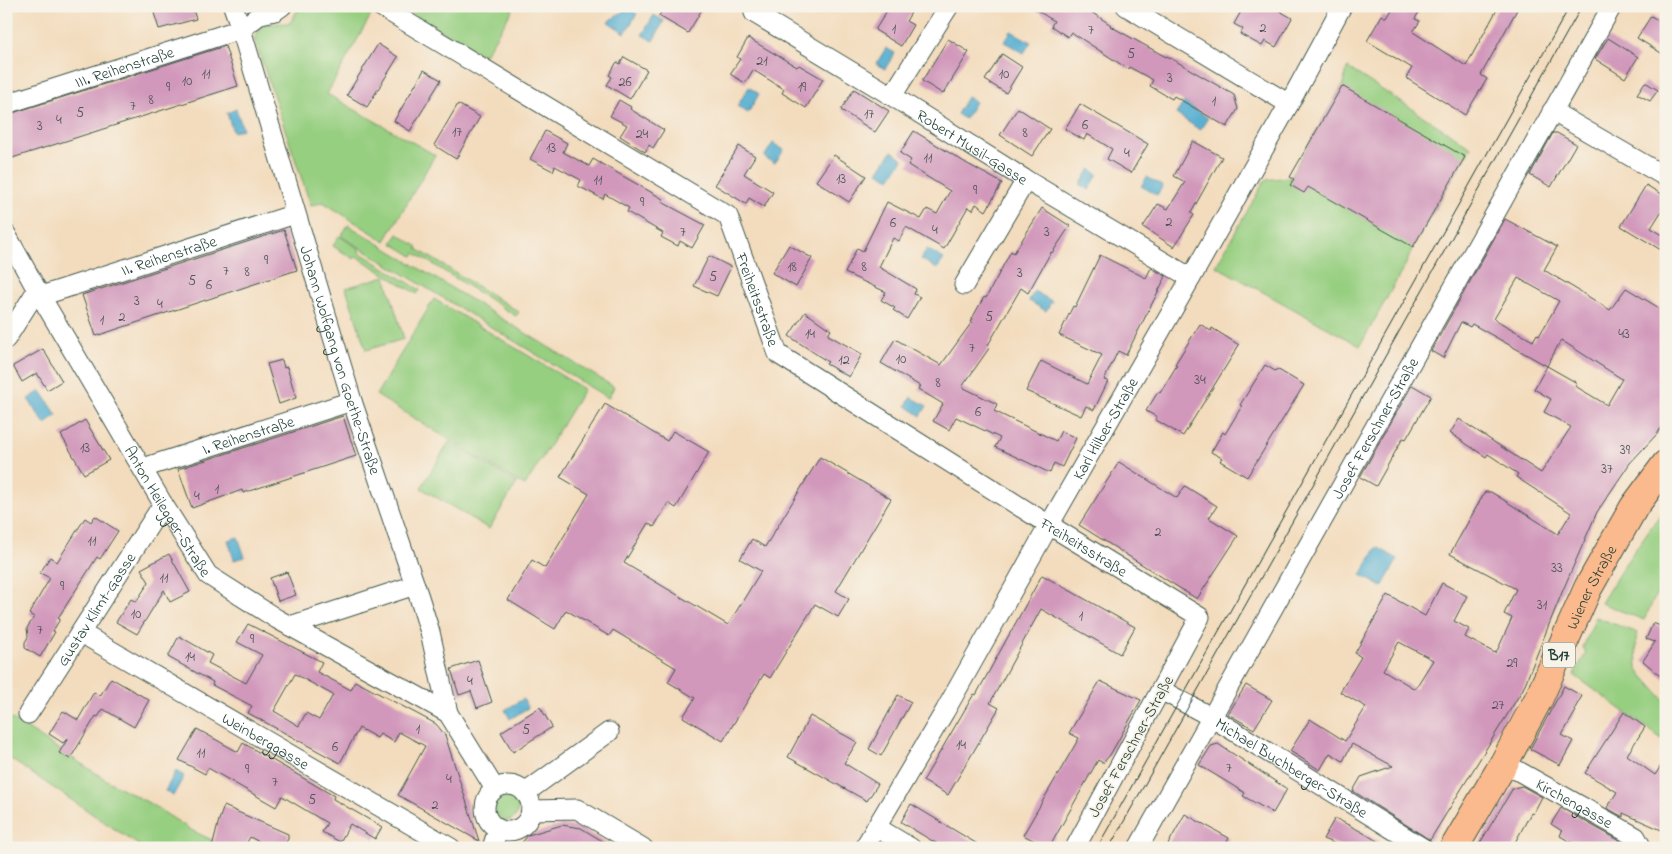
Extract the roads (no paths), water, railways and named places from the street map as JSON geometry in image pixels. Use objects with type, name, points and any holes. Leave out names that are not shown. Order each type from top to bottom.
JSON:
[{"type":"main road","name":"Wiener Straße","points":[[1454,848],[1540,698],[1588,588],[1634,507],[1666,464]]},
{"type":"street","name":"Johann Wolfgang von Goethe-Straße","points":[[233,6],[352,401],[430,632],[448,713]]},
{"type":"street","name":"III. Reihenstraße","points":[[6,104],[241,29],[261,14],[275,11],[282,6]]},
{"type":"street","name":"Freiheitsstraße","points":[[380,6],[728,216],[778,354],[1049,525],[1200,617]]},
{"type":"street","points":[[892,96],[949,6]]},
{"type":"street","points":[[1126,6],[1289,104]]},
{"type":"street","name":"Karl Hilber-Straße","points":[[864,848],[950,702],[1191,278],[1342,6]]},
{"type":"street","name":"Josef Ferschner-Straße","points":[[1138,848],[1612,6]]},
{"type":"street","name":"Robert Musil-Gasse","points":[[754,13],[1026,180],[1191,278]]},
{"type":"street","points":[[1552,111],[1666,177]]},
{"type":"street","points":[[964,285],[1026,180]]},
{"type":"street","name":"II. Reihenstraße","points":[[39,293],[295,214]]},
{"type":"street","name":"Anton Heilegger-Straße","points":[[6,234],[163,504],[208,575],[290,626],[448,713],[495,789]]},
{"type":"street","points":[[6,339],[39,293]]},
{"type":"street","name":"I. Reihenstraße","points":[[143,468],[352,401]]},
{"type":"street","name":"Gustav Klimt-Gasse","points":[[28,714],[163,504]]},
{"type":"street","points":[[290,626],[415,585]]},
{"type":"street","name":"Josef Ferschner-Straße","points":[[1074,848],[1200,617]]},
{"type":"street","name":"Weinberggasse","points":[[81,633],[451,848]]},
{"type":"street","name":"Michael Buchberger-Straße","points":[[1161,690],[1211,717],[1423,848]]},
{"type":"street","points":[[528,801],[609,732]]},
{"type":"street","name":"Kirchengasse","points":[[1504,762],[1636,837],[1642,848]]},
{"type":"street","points":[[508,785],[520,788],[528,801],[526,824],[520,829],[505,832],[491,824],[486,818],[486,802],[495,789],[508,785]]},
{"type":"street","points":[[528,801],[577,809],[643,848]]},
{"type":"street","points":[[876,827],[912,848]]},
{"type":"street","points":[[492,848],[498,829]]},
{"type":"water","points":[[628,8],[637,14],[625,33],[608,22]]},
{"type":"water","points":[[654,15],[664,21],[653,41],[642,35]]},
{"type":"water","points":[[1011,31],[1031,42],[1024,53],[1004,42]]},
{"type":"water","points":[[886,48],[895,53],[885,69],[876,64]]},
{"type":"water","points":[[749,87],[759,94],[748,113],[737,106]]},
{"type":"water","points":[[967,97],[975,102],[965,119],[957,114]]},
{"type":"water","points":[[1184,102],[1208,118],[1200,130],[1176,114]]},
{"type":"water","points":[[236,109],[243,129],[233,132],[227,113]]},
{"type":"water","points":[[773,143],[784,150],[775,163],[764,157]]},
{"type":"water","points":[[892,151],[903,159],[890,179],[878,172]]},
{"type":"water","points":[[1090,169],[1098,174],[1089,190],[1080,185]]},
{"type":"water","points":[[1147,177],[1163,186],[1157,195],[1141,186]]},
{"type":"water","points":[[927,249],[944,259],[937,269],[921,259]]},
{"type":"water","points":[[1034,291],[1052,301],[1046,311],[1029,301]]},
{"type":"water","points":[[41,391],[57,415],[45,424],[28,399]]},
{"type":"water","points":[[911,397],[927,406],[921,416],[906,406]]},
{"type":"water","points":[[238,537],[245,557],[234,560],[228,540]]},
{"type":"water","points":[[1377,547],[1398,559],[1382,587],[1361,575]]},
{"type":"water","points":[[523,699],[528,708],[510,719],[505,710]]},
{"type":"water","points":[[176,771],[184,776],[173,796],[165,791]]},
{"type":"tram line","points":[[1097,848],[1570,6]]},
{"type":"tram line","points":[[1109,848],[1582,6]]}]
